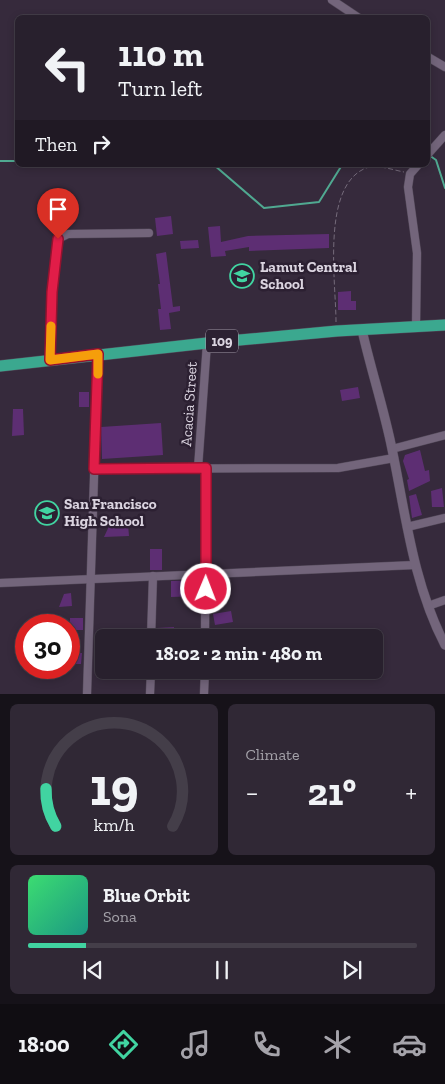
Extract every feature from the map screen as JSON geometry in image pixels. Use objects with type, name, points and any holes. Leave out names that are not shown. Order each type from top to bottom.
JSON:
[{"type":"main road","name":"109","points":[[0,366],[207,342],[337,331],[445,325]]},
{"type":"street","points":[[332,0],[352,15]]},
{"type":"street","points":[[430,58],[445,68]]},
{"type":"street","points":[[430,152],[445,136]]},
{"type":"street","points":[[416,167],[410,174],[408,187],[417,266],[416,327]]},
{"type":"street","points":[[50,360],[52,292],[58,239],[68,234],[149,233]]},
{"type":"street","points":[[362,330],[393,453],[415,565],[428,606],[445,645]]},
{"type":"street","name":"Acacia Street","points":[[205,629],[206,573],[202,468],[207,342]]},
{"type":"street","points":[[87,694],[98,354]]},
{"type":"street","points":[[94,469],[338,468],[393,453],[445,435]]},
{"type":"street","points":[[408,527],[445,518]]},
{"type":"street","points":[[0,583],[415,565]]},
{"type":"street","points":[[151,629],[153,576]]},
{"type":"street","points":[[428,606],[445,600]]},
{"type":"street","points":[[150,679],[150,694]]},
{"type":"street","points":[[204,679],[204,694]]},
{"type":"path","points":[[337,331],[334,230],[338,201],[354,177],[366,168],[379,168],[410,174]]},
{"type":"building","points":[[171,216],[173,234],[157,236],[155,218]]},
{"type":"building","points":[[220,226],[221,242],[248,236],[329,234],[329,248],[249,251],[249,247],[225,251],[226,256],[211,257],[208,227]]},
{"type":"building","points":[[198,240],[199,248],[181,249],[180,241]]},
{"type":"building","points":[[166,252],[173,307],[180,306],[180,311],[169,313],[171,329],[160,330],[158,309],[161,309],[158,284],[160,284],[156,254]]},
{"type":"building","points":[[351,291],[351,301],[356,301],[356,310],[338,310],[338,292]]},
{"type":"building","points":[[358,387],[360,398],[342,401],[340,390]]},
{"type":"building","points":[[79,392],[89,392],[89,407],[79,407]]},
{"type":"building","points":[[13,409],[23,409],[24,435],[12,436]]},
{"type":"building","points":[[161,423],[163,455],[102,459],[101,427]]},
{"type":"building","points":[[420,450],[425,471],[429,470],[430,481],[409,491],[407,480],[409,479],[403,461],[405,455]]},
{"type":"building","points":[[442,488],[444,507],[432,507],[431,491]]},
{"type":"building","points":[[416,494],[422,515],[412,518],[409,496]]},
{"type":"building","points":[[110,524],[128,524],[129,536],[104,537]]},
{"type":"building","points":[[150,549],[162,549],[162,570],[150,570]]},
{"type":"building","points":[[200,580],[200,596],[171,597],[171,581]]},
{"type":"building","points":[[71,593],[72,606],[59,607],[64,594]]},
{"type":"building","points":[[231,611],[233,622],[215,625],[213,614]]},
{"type":"building","points":[[80,618],[83,618],[83,630],[80,630]]},
{"type":"building","points":[[174,627],[174,629],[157,629]]},
{"type":"building","points":[[80,653],[82,653],[81,664]]},
{"type":"waterway","points":[[430,156],[436,160],[445,188]]},
{"type":"waterway","points":[[0,161],[15,161]]},
{"type":"waterway","points":[[216,167],[264,208],[319,202],[341,167]]},
{"type":"slow traffic","points":[[51,326],[50,360],[98,354],[98,374]]},
{"type":"place","name":"Lamut Central School","points":[[242,276]]},
{"type":"place","name":"San Francisco High School","points":[[47,513]]},
{"type":"route","points":[[58,239],[52,292],[50,360],[98,354],[94,469],[206,468],[206,589]]}]
